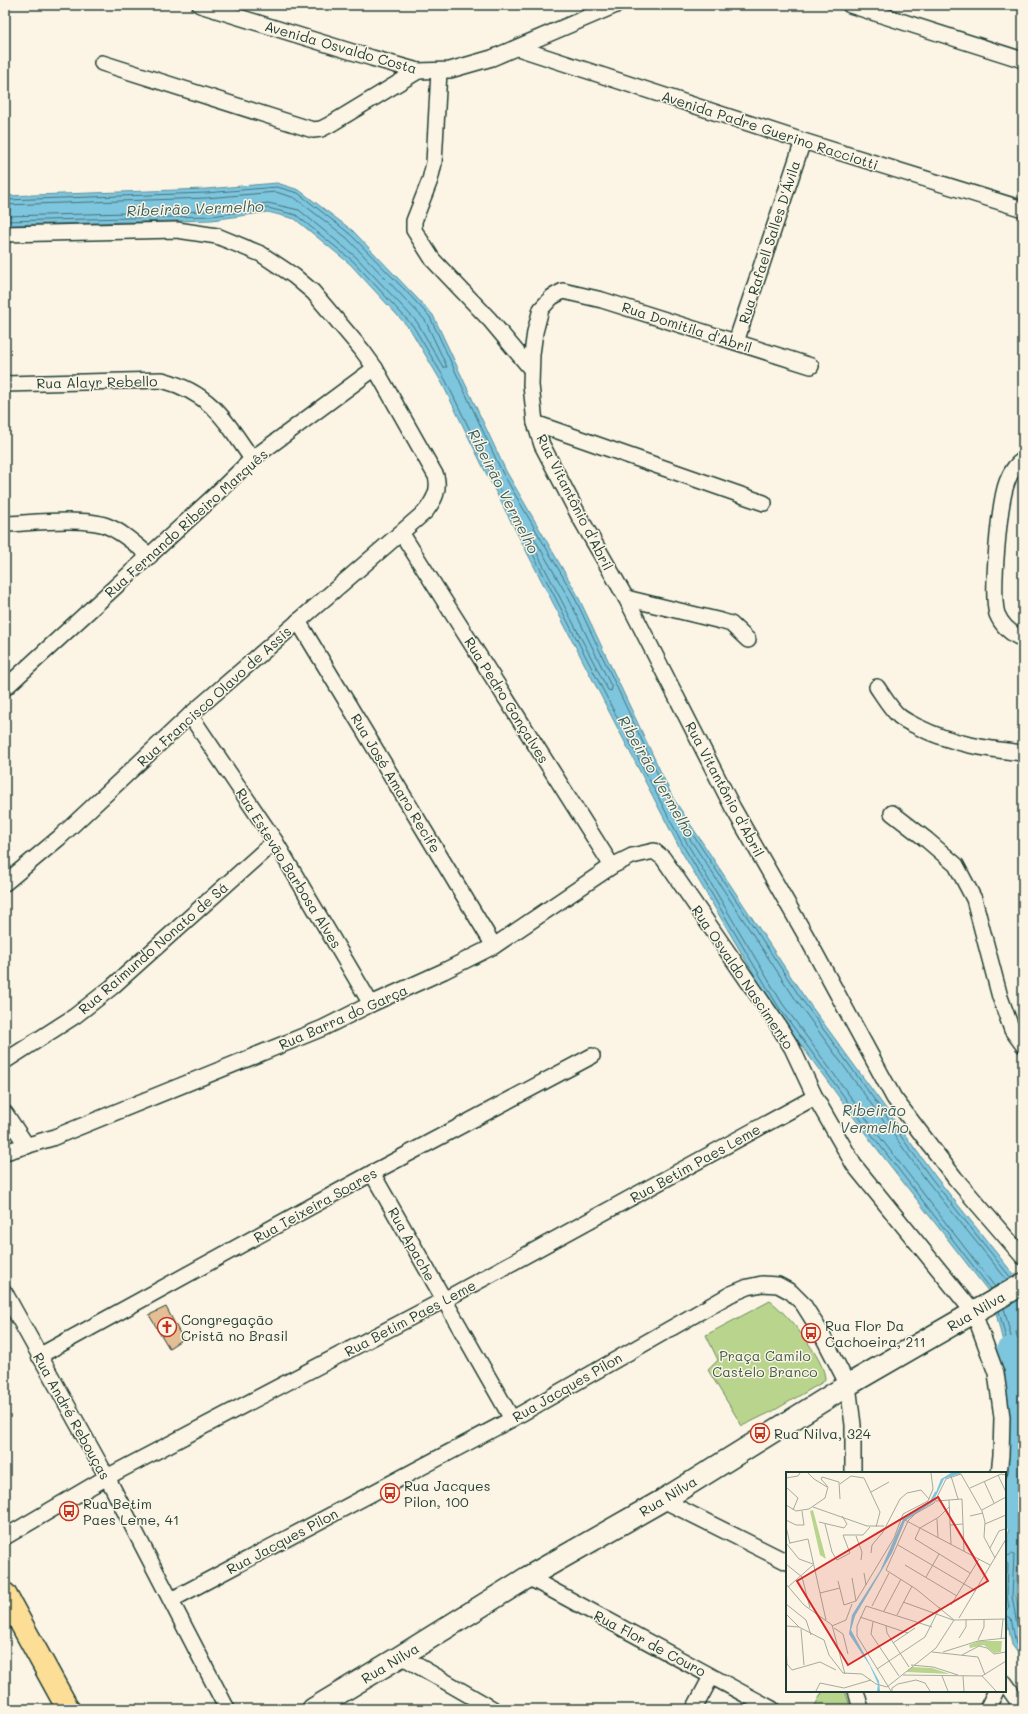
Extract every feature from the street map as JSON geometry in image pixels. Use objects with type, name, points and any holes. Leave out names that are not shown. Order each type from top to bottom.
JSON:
[{"type":"main road","points":[[5,1594],[68,1709]]},
{"type":"street","name":"Avenida Osvaldo Costa","points":[[200,5],[418,71],[450,70],[470,66],[518,48],[616,5]]},
{"type":"street","points":[[850,5],[1023,60]]},
{"type":"street","name":"Avenida Padre Guerino Racciotti","points":[[518,48],[803,141],[1023,209]]},
{"type":"street","points":[[102,63],[313,130],[321,129],[329,125],[418,71]]},
{"type":"street","points":[[439,71],[434,164],[430,180],[414,221],[414,230],[432,260],[490,320],[531,368]]},
{"type":"street","name":"Rua Rafaell Salles D'Ávila","points":[[736,342],[803,141]]},
{"type":"street","name":"Rua Francisco Olavo de Assis","points":[[5,234],[177,230],[217,236],[261,254],[294,276],[313,292],[339,321],[375,368],[438,482],[437,493],[426,511],[402,534],[298,621],[190,715],[59,838],[5,883]]},
{"type":"street","name":"Rua Vitantônio d'Abril","points":[[563,291],[552,297],[541,309],[535,332],[531,368],[531,385],[535,423],[542,445],[579,516],[626,598],[733,808],[806,936],[894,1098],[955,1178],[1023,1257]]},
{"type":"street","name":"Rua Domitila d'Abril","points":[[563,291],[593,297],[811,366]]},
{"type":"street","name":"Rua Fernando Ribeiro Marquês","points":[[5,688],[150,556],[252,459],[375,368]]},
{"type":"street","name":"Rua Alayr Rebello","points":[[5,384],[162,380],[177,384],[192,391],[212,405],[252,459]]},
{"type":"street","points":[[535,423],[764,503]]},
{"type":"street","points":[[1023,460],[1013,470],[1007,482],[1003,499],[998,541],[995,604],[1004,626],[1023,639]]},
{"type":"street","points":[[5,524],[84,521],[106,526],[123,534],[150,556]]},
{"type":"street","name":"Rua Pedro Gonçalves","points":[[402,534],[612,866]]},
{"type":"street","points":[[626,598],[731,624],[748,640]]},
{"type":"street","name":"Rua José Amaro Recife","points":[[298,621],[494,946]]},
{"type":"street","points":[[877,687],[894,711],[901,718],[926,731],[943,738],[974,747],[1023,754]]},
{"type":"street","name":"Rua Estevão Barbosa Alves","points":[[190,715],[275,841],[371,1004]]},
{"type":"street","points":[[892,813],[956,865],[974,899],[1000,997],[1012,1030],[1023,1045]]},
{"type":"street","name":"Rua Raimundo Nonato de Sá","points":[[5,1061],[75,1016],[112,987],[275,841]]},
{"type":"street","name":"Rua Barra do Garça","points":[[5,1152],[52,1138],[323,1028],[494,946],[612,866],[632,856],[646,852],[654,852],[663,858]]},
{"type":"street","name":"Rua Osvaldo Nascimento","points":[[663,858],[776,1022],[792,1048],[815,1097],[854,1165],[979,1309],[996,1373],[1002,1417],[999,1472]]},
{"type":"street","name":"Rua Teixeira Soares","points":[[39,1356],[372,1173],[592,1056]]},
{"type":"street","name":"Rua Betim Paes Leme","points":[[5,1538],[107,1477],[444,1300],[815,1097]]},
{"type":"street","points":[[5,1113],[27,1146]]},
{"type":"street","name":"Rua Apache","points":[[372,1173],[512,1419]]},
{"type":"street","name":"Rua Jacques Pilon","points":[[171,1600],[512,1419],[731,1294],[748,1287],[762,1284],[778,1285],[790,1292],[803,1304],[820,1331],[848,1385],[853,1425],[853,1472]]},
{"type":"street","name":"Rua Nilva","points":[[313,1709],[528,1577],[663,1500],[848,1385],[1023,1284]]},
{"type":"street","name":"Rua André Rebouças","points":[[5,1293],[107,1477],[227,1709]]},
{"type":"street","points":[[663,1500],[786,1562]]},
{"type":"street","name":"Rua Flor de Couro","points":[[528,1577],[772,1709]]},
{"type":"street","points":[[401,1656],[493,1709]]},
{"type":"street","points":[[694,1709],[711,1677]]},
{"type":"street","points":[[1006,1684],[1023,1709]]},
{"type":"street","points":[[856,1692],[861,1709]]},
{"type":"street","points":[[988,1709],[996,1692]]},
{"type":"green space","name":"Praça Camilo Castelo Branco","points":[[770,1301],[794,1325],[812,1348],[819,1360],[825,1379],[823,1382],[773,1411],[742,1426],[708,1370],[718,1360],[706,1335]]},
{"type":"green space","points":[[822,1692],[845,1692],[851,1709],[813,1709]]},
{"type":"water","name":"Ribeirão Vermelho","points":[[277,183],[299,190],[353,231],[433,315],[506,471],[576,592],[673,798],[803,995],[935,1176],[1018,1280],[1023,1338],[1023,1451],[1016,1596],[1023,1634],[1023,1660],[1012,1645],[1006,1615],[1006,1565],[1015,1434],[1007,1359],[992,1296],[871,1141],[774,1008],[680,849],[486,473],[442,383],[410,329],[350,264],[295,219],[268,212],[212,220],[5,225],[5,196],[206,189]]},
{"type":"building","name":"Congregação Cristã no Brasil","points":[[166,1307],[183,1339],[169,1348],[149,1315]]},
{"type":"waterway","name":"Ribeirão Vermelho","points":[[1010,1351],[1013,1516]]},
{"type":"place","name":"Congregação Cristã no Brasil","points":[[167,1327]]},
{"type":"place","name":"Rua Flor Da Cachoeira, 211","points":[[811,1333]]},
{"type":"place","name":"Rua Nilva, 324","points":[[760,1433]]},
{"type":"place","name":"Rua Jacques Pilon, 100","points":[[390,1493]]},
{"type":"place","name":"Rua Betim Paes Leme, 41","points":[[69,1511]]}]
